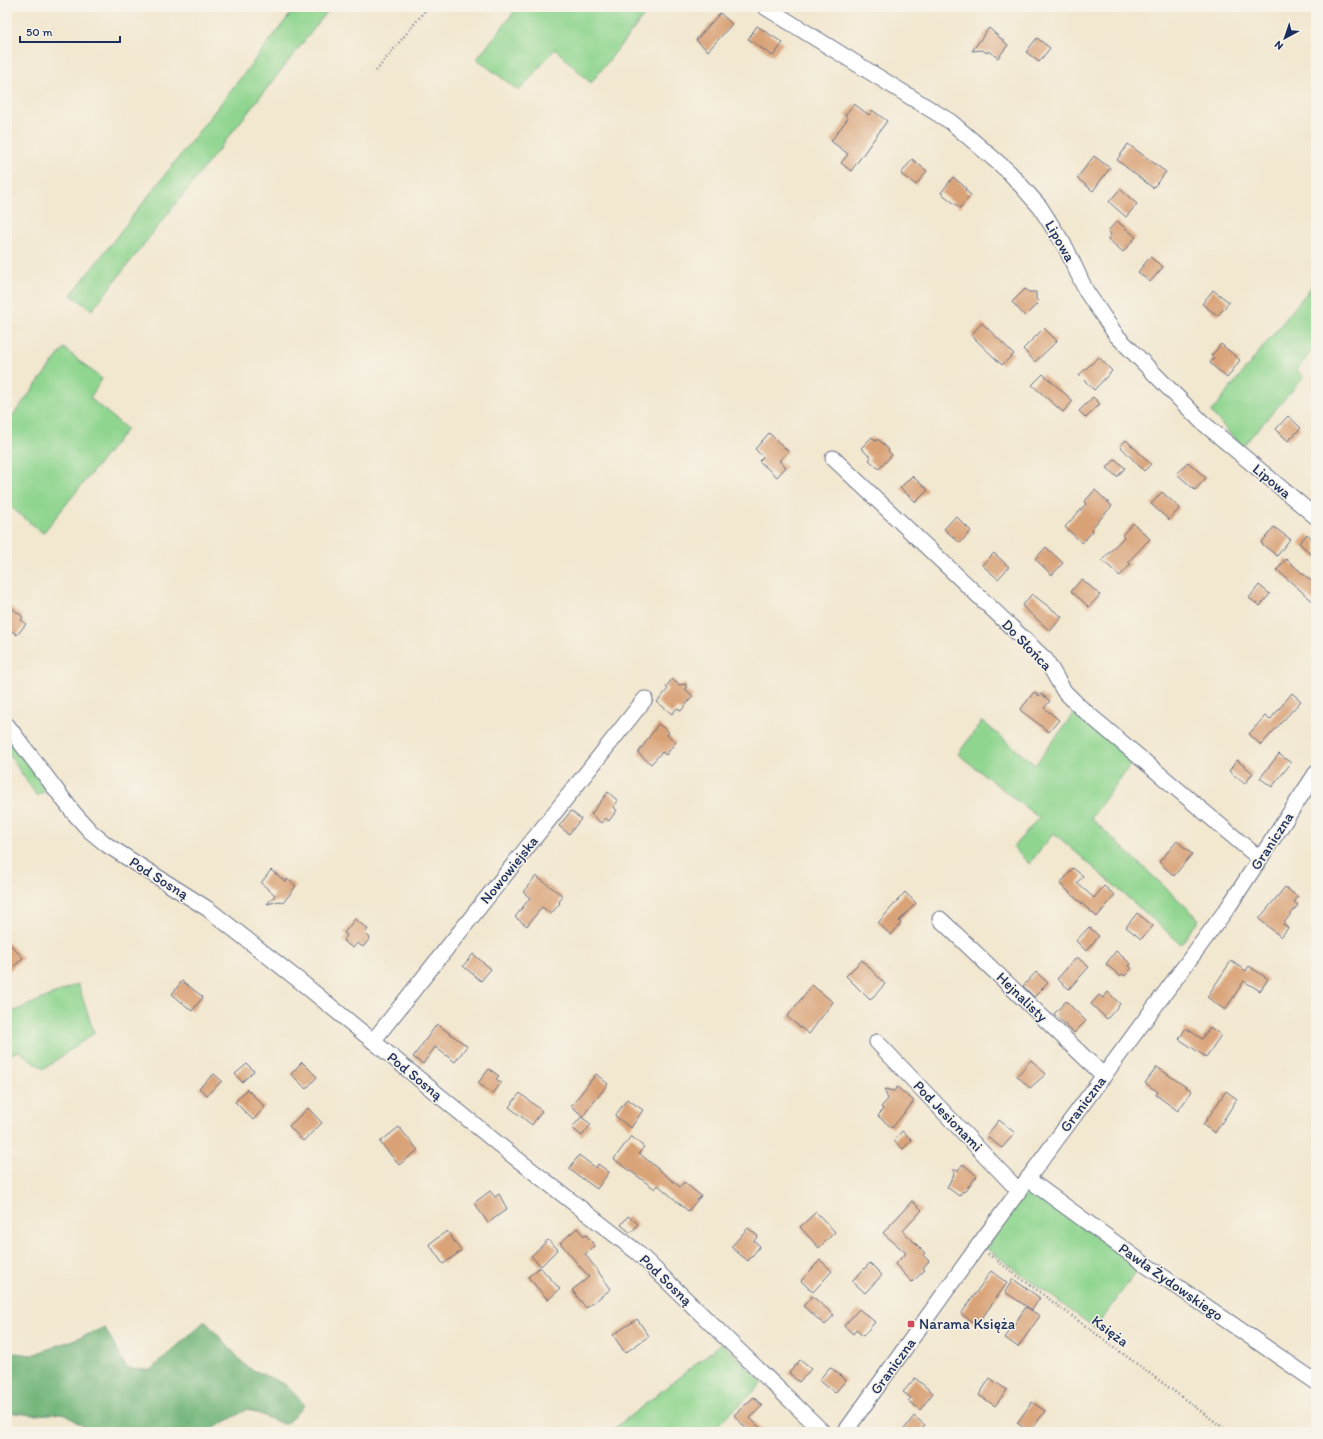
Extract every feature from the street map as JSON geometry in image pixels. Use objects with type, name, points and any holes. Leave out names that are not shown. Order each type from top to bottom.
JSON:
[{"type":"street","name":"Lipowa","points":[[766,7],[951,122],[1009,172],[1040,207],[1066,248],[1086,291],[1116,335],[1202,422],[1316,517]]},
{"type":"street","name":"Do Słońca","points":[[833,458],[1046,660],[1064,691],[1080,707],[1260,859]]},
{"type":"street","name":"Nowowiejska","points":[[373,1041],[645,699]]},
{"type":"street","name":"Pod Sosną","points":[[7,725],[73,812],[90,831],[107,845],[208,909],[373,1041],[508,1152],[637,1252],[823,1432]]},
{"type":"street","name":"Graniczna","points":[[845,1432],[978,1246],[1229,906],[1316,773]]},
{"type":"street","name":"Hejnalisty","points":[[940,919],[1104,1076]]},
{"type":"street","name":"Pod Jesionami","points":[[877,1042],[1019,1191]]},
{"type":"street","name":"Pawła Żydowskiego","points":[[1028,1179],[1142,1263],[1316,1382]]},
{"type":"path","points":[[376,71],[428,7]]},
{"type":"path","name":"Księża","points":[[978,1246],[1229,1432]]},
{"type":"green space","points":[[296,7],[331,7],[92,310],[71,295]]},
{"type":"green space","points":[[518,7],[651,7],[591,83],[555,49],[519,91],[477,59]]},
{"type":"green space","points":[[1316,281],[1316,345],[1297,370],[1304,377],[1242,447],[1211,412]]},
{"type":"green space","points":[[64,348],[102,379],[90,398],[127,429],[43,533],[7,504],[7,423]]},
{"type":"green space","points":[[1075,712],[1134,760],[1091,818],[1199,919],[1181,944],[1054,833],[1029,864],[1013,847],[1039,818],[958,754],[982,721],[1035,765]]},
{"type":"green space","points":[[7,734],[47,790],[37,796],[7,752]]},
{"type":"green space","points":[[78,984],[94,1033],[44,1069],[19,1051],[7,1055],[7,1014]]},
{"type":"green space","points":[[1029,1189],[1139,1268],[1095,1328],[986,1248]]},
{"type":"green space","points":[[205,1321],[247,1367],[286,1385],[305,1405],[285,1425],[248,1409],[207,1432],[92,1432],[63,1413],[34,1415],[7,1412],[7,1352],[32,1355],[105,1328],[127,1369],[150,1370]]},
{"type":"green space","points":[[722,1343],[763,1383],[710,1432],[610,1432]]},
{"type":"building","points":[[720,13],[732,24],[708,51],[696,40]]},
{"type":"building","points":[[757,26],[783,43],[773,56],[748,39]]},
{"type":"building","points":[[989,28],[1008,45],[998,58],[988,51],[987,53],[982,50],[972,51]]},
{"type":"building","points":[[1037,38],[1050,48],[1039,62],[1026,52]]},
{"type":"building","points":[[854,104],[869,115],[872,110],[887,121],[851,171],[841,163],[848,154],[831,141],[848,118],[845,115]]},
{"type":"building","points":[[1128,144],[1166,172],[1153,188],[1117,160]]},
{"type":"building","points":[[1094,156],[1110,168],[1093,191],[1077,178]]},
{"type":"building","points":[[912,159],[927,171],[916,185],[901,174]]},
{"type":"building","points":[[953,177],[966,188],[965,190],[971,195],[960,208],[941,193]]},
{"type":"building","points":[[1120,189],[1137,204],[1126,217],[1109,202]]},
{"type":"building","points":[[1117,221],[1136,237],[1123,252],[1108,239],[1111,234],[1108,231]]},
{"type":"building","points":[[1150,257],[1163,267],[1150,282],[1138,272]]},
{"type":"building","points":[[1025,289],[1029,292],[1036,292],[1036,299],[1039,302],[1025,316],[1012,302]]},
{"type":"building","points":[[1213,290],[1229,302],[1218,316],[1202,304]]},
{"type":"building","points":[[982,323],[1014,354],[1002,365],[971,335]]},
{"type":"building","points":[[1044,328],[1057,341],[1035,362],[1023,349]]},
{"type":"building","points":[[1221,344],[1240,360],[1227,378],[1210,363],[1214,358],[1211,356]]},
{"type":"building","points":[[1099,357],[1112,371],[1094,390],[1079,375]]},
{"type":"building","points":[[1043,374],[1073,401],[1063,412],[1032,385]]},
{"type":"building","points":[[1093,397],[1100,404],[1086,418],[1079,411]]},
{"type":"building","points":[[1288,416],[1301,428],[1288,441],[1276,429]]},
{"type":"building","points":[[769,433],[788,451],[779,461],[786,467],[777,477],[759,461],[763,457],[755,449]]},
{"type":"building","points":[[872,437],[876,441],[878,439],[892,455],[879,469],[869,460],[871,458],[861,448]]},
{"type":"building","points":[[1126,440],[1151,464],[1144,471],[1120,446]]},
{"type":"building","points":[[1115,459],[1125,468],[1117,477],[1107,468]]},
{"type":"building","points":[[1188,462],[1206,478],[1195,490],[1177,474]]},
{"type":"building","points":[[912,476],[928,490],[916,502],[900,488]]},
{"type":"building","points":[[1095,490],[1112,506],[1091,529],[1093,531],[1082,543],[1065,527],[1086,504],[1084,502]]},
{"type":"building","points":[[1162,492],[1180,508],[1169,520],[1151,504]]},
{"type":"building","points":[[956,516],[971,531],[960,543],[944,529]]},
{"type":"building","points":[[1133,523],[1150,539],[1128,562],[1131,564],[1120,576],[1102,560],[1124,537],[1122,535]]},
{"type":"building","points":[[1274,527],[1290,539],[1277,556],[1261,543]]},
{"type":"building","points":[[1307,534],[1316,542],[1316,559],[1299,543]]},
{"type":"building","points":[[1046,547],[1063,563],[1052,575],[1035,559]]},
{"type":"building","points":[[994,553],[1009,567],[998,579],[982,565]]},
{"type":"building","points":[[1286,559],[1316,585],[1316,604],[1277,570]]},
{"type":"building","points":[[1082,579],[1100,595],[1089,607],[1071,591]]},
{"type":"building","points":[[1259,585],[1270,594],[1260,606],[1249,598]]},
{"type":"building","points":[[1032,594],[1062,617],[1050,631],[1022,606]]},
{"type":"building","points":[[7,604],[23,617],[21,620],[26,624],[17,635],[7,627]]},
{"type":"building","points":[[672,679],[679,685],[686,684],[686,690],[693,696],[681,711],[677,708],[672,714],[657,702],[668,689],[666,687]]},
{"type":"building","points":[[1034,692],[1039,696],[1041,694],[1050,701],[1044,708],[1059,720],[1049,732],[1020,710]]},
{"type":"building","points":[[1292,693],[1301,701],[1261,745],[1249,734],[1265,716],[1270,720]]},
{"type":"building","points":[[658,724],[669,732],[667,735],[676,742],[666,755],[662,752],[651,764],[638,753]]},
{"type":"building","points":[[1279,754],[1291,763],[1272,787],[1260,778]]},
{"type":"building","points":[[1237,760],[1253,773],[1245,784],[1229,771]]},
{"type":"building","points":[[608,792],[618,801],[613,807],[617,810],[609,821],[605,818],[601,823],[591,814]]},
{"type":"building","points":[[571,811],[581,819],[569,834],[559,826]]},
{"type":"building","points":[[1177,841],[1192,854],[1174,876],[1159,862]]},
{"type":"building","points":[[1073,868],[1083,876],[1077,883],[1094,898],[1104,886],[1115,895],[1097,917],[1060,884]]},
{"type":"building","points":[[271,870],[286,882],[287,879],[296,886],[283,903],[280,901],[267,904],[275,895],[261,883]]},
{"type":"building","points":[[536,876],[563,896],[559,902],[560,903],[551,914],[542,907],[527,926],[515,917],[530,898],[523,892]]},
{"type":"building","points":[[1285,887],[1298,897],[1294,902],[1298,905],[1283,924],[1288,928],[1281,937],[1259,919]]},
{"type":"building","points":[[905,892],[916,903],[899,921],[901,923],[891,935],[878,923]]},
{"type":"building","points":[[1137,913],[1153,926],[1141,939],[1126,927]]},
{"type":"building","points":[[355,919],[368,929],[365,933],[370,938],[363,947],[357,943],[353,948],[343,941],[347,935],[344,933]]},
{"type":"building","points":[[1089,927],[1099,936],[1086,951],[1076,941]]},
{"type":"building","points":[[7,941],[23,958],[7,973]]},
{"type":"building","points":[[1116,951],[1131,964],[1129,966],[1132,968],[1125,976],[1122,974],[1120,976],[1106,964]]},
{"type":"building","points":[[473,954],[491,969],[481,981],[463,966]]},
{"type":"building","points":[[1077,957],[1089,967],[1069,989],[1057,979]]},
{"type":"building","points":[[862,960],[885,984],[870,1000],[846,976]]},
{"type":"building","points":[[1231,961],[1246,971],[1249,966],[1268,979],[1260,991],[1244,981],[1225,1010],[1207,997]]},
{"type":"building","points":[[1036,972],[1048,983],[1034,997],[1023,986]]},
{"type":"building","points":[[182,981],[203,997],[192,1011],[172,994]]},
{"type":"building","points":[[812,985],[833,1002],[809,1034],[787,1017]]},
{"type":"building","points":[[1108,992],[1120,1004],[1107,1019],[1091,1004],[1099,995],[1103,998]]},
{"type":"building","points":[[1066,1001],[1086,1021],[1074,1033],[1054,1014]]},
{"type":"building","points":[[437,1024],[467,1046],[455,1062],[435,1047],[423,1064],[413,1057]]},
{"type":"building","points":[[1210,1027],[1221,1035],[1206,1057],[1179,1039],[1186,1028],[1202,1039]]},
{"type":"building","points":[[1031,1060],[1046,1074],[1030,1088],[1017,1076]]},
{"type":"building","points":[[302,1062],[317,1077],[306,1089],[291,1074]]},
{"type":"building","points":[[247,1064],[254,1071],[242,1082],[235,1074]]},
{"type":"building","points":[[1157,1067],[1192,1091],[1178,1111],[1156,1095],[1158,1092],[1145,1083]]},
{"type":"building","points":[[489,1069],[499,1076],[496,1079],[501,1083],[493,1094],[478,1083]]},
{"type":"building","points":[[214,1074],[222,1081],[207,1095],[199,1088]]},
{"type":"building","points":[[596,1074],[608,1084],[583,1116],[571,1106]]},
{"type":"building","points":[[897,1087],[914,1101],[892,1128],[878,1116],[883,1109],[881,1107],[888,1099],[884,1089],[894,1091]]},
{"type":"building","points":[[247,1089],[265,1107],[253,1120],[235,1102]]},
{"type":"building","points":[[1226,1091],[1237,1099],[1215,1133],[1203,1125]]},
{"type":"building","points":[[520,1093],[542,1111],[532,1125],[509,1107]]},
{"type":"building","points":[[627,1099],[643,1110],[631,1128],[615,1116]]},
{"type":"building","points":[[308,1108],[322,1123],[303,1141],[289,1126]]},
{"type":"building","points":[[581,1117],[591,1124],[582,1136],[572,1128]]},
{"type":"building","points":[[999,1120],[1015,1133],[1002,1148],[986,1136]]},
{"type":"building","points":[[399,1127],[418,1150],[399,1165],[380,1142]]},
{"type":"building","points":[[902,1131],[912,1140],[903,1149],[894,1141]]},
{"type":"building","points":[[631,1136],[644,1147],[639,1153],[680,1187],[684,1182],[701,1196],[688,1211],[658,1185],[655,1189],[614,1159]]},
{"type":"building","points":[[579,1155],[596,1168],[598,1164],[609,1172],[597,1189],[569,1169]]},
{"type":"building","points":[[963,1164],[977,1176],[959,1196],[947,1187],[954,1175],[953,1170],[958,1170]]},
{"type":"building","points":[[490,1191],[495,1197],[499,1194],[507,1209],[488,1223],[474,1203]]},
{"type":"building","points":[[912,1201],[922,1210],[903,1231],[925,1253],[923,1255],[929,1261],[923,1268],[925,1270],[912,1282],[895,1264],[906,1253],[883,1233]]},
{"type":"building","points":[[816,1212],[835,1232],[819,1248],[800,1227]]},
{"type":"building","points":[[628,1216],[638,1224],[631,1233],[621,1225]]},
{"type":"building","points":[[577,1228],[584,1236],[586,1235],[595,1246],[585,1254],[611,1289],[586,1308],[572,1290],[589,1277],[560,1243]]},
{"type":"building","points":[[748,1228],[758,1236],[754,1241],[760,1246],[748,1261],[731,1247]]},
{"type":"building","points":[[447,1231],[461,1251],[443,1264],[429,1244]]},
{"type":"building","points":[[548,1240],[558,1249],[541,1266],[531,1256]]},
{"type":"building","points":[[820,1260],[832,1271],[813,1292],[801,1281]]},
{"type":"building","points":[[870,1263],[882,1275],[865,1293],[852,1281]]},
{"type":"building","points":[[540,1267],[560,1289],[548,1300],[528,1277]]},
{"type":"building","points":[[991,1271],[1007,1283],[977,1325],[961,1314]]},
{"type":"building","points":[[1013,1279],[1040,1298],[1032,1310],[1005,1292]]},
{"type":"building","points":[[812,1296],[834,1315],[825,1325],[803,1306]]},
{"type":"building","points":[[1026,1307],[1040,1316],[1018,1347],[1005,1338]]},
{"type":"building","points":[[859,1309],[875,1322],[863,1336],[856,1330],[853,1334],[844,1326]]},
{"type":"building","points":[[637,1319],[649,1336],[625,1353],[613,1335]]},
{"type":"building","points":[[800,1360],[811,1369],[799,1382],[789,1373]]},
{"type":"building","points":[[830,1367],[846,1380],[835,1393],[819,1380]]},
{"type":"building","points":[[915,1378],[933,1393],[920,1410],[908,1401],[911,1398],[903,1392]]},
{"type":"building","points":[[990,1378],[1007,1390],[995,1406],[979,1395]]},
{"type":"building","points":[[754,1397],[762,1406],[750,1418],[764,1432],[749,1432],[734,1415]]},
{"type":"building","points":[[1032,1402],[1045,1411],[1030,1432],[1017,1423]]},
{"type":"building","points":[[914,1416],[925,1425],[919,1432],[902,1432]]},
{"type":"place","name":"Narama Księża","points":[[911,1324]]}]
